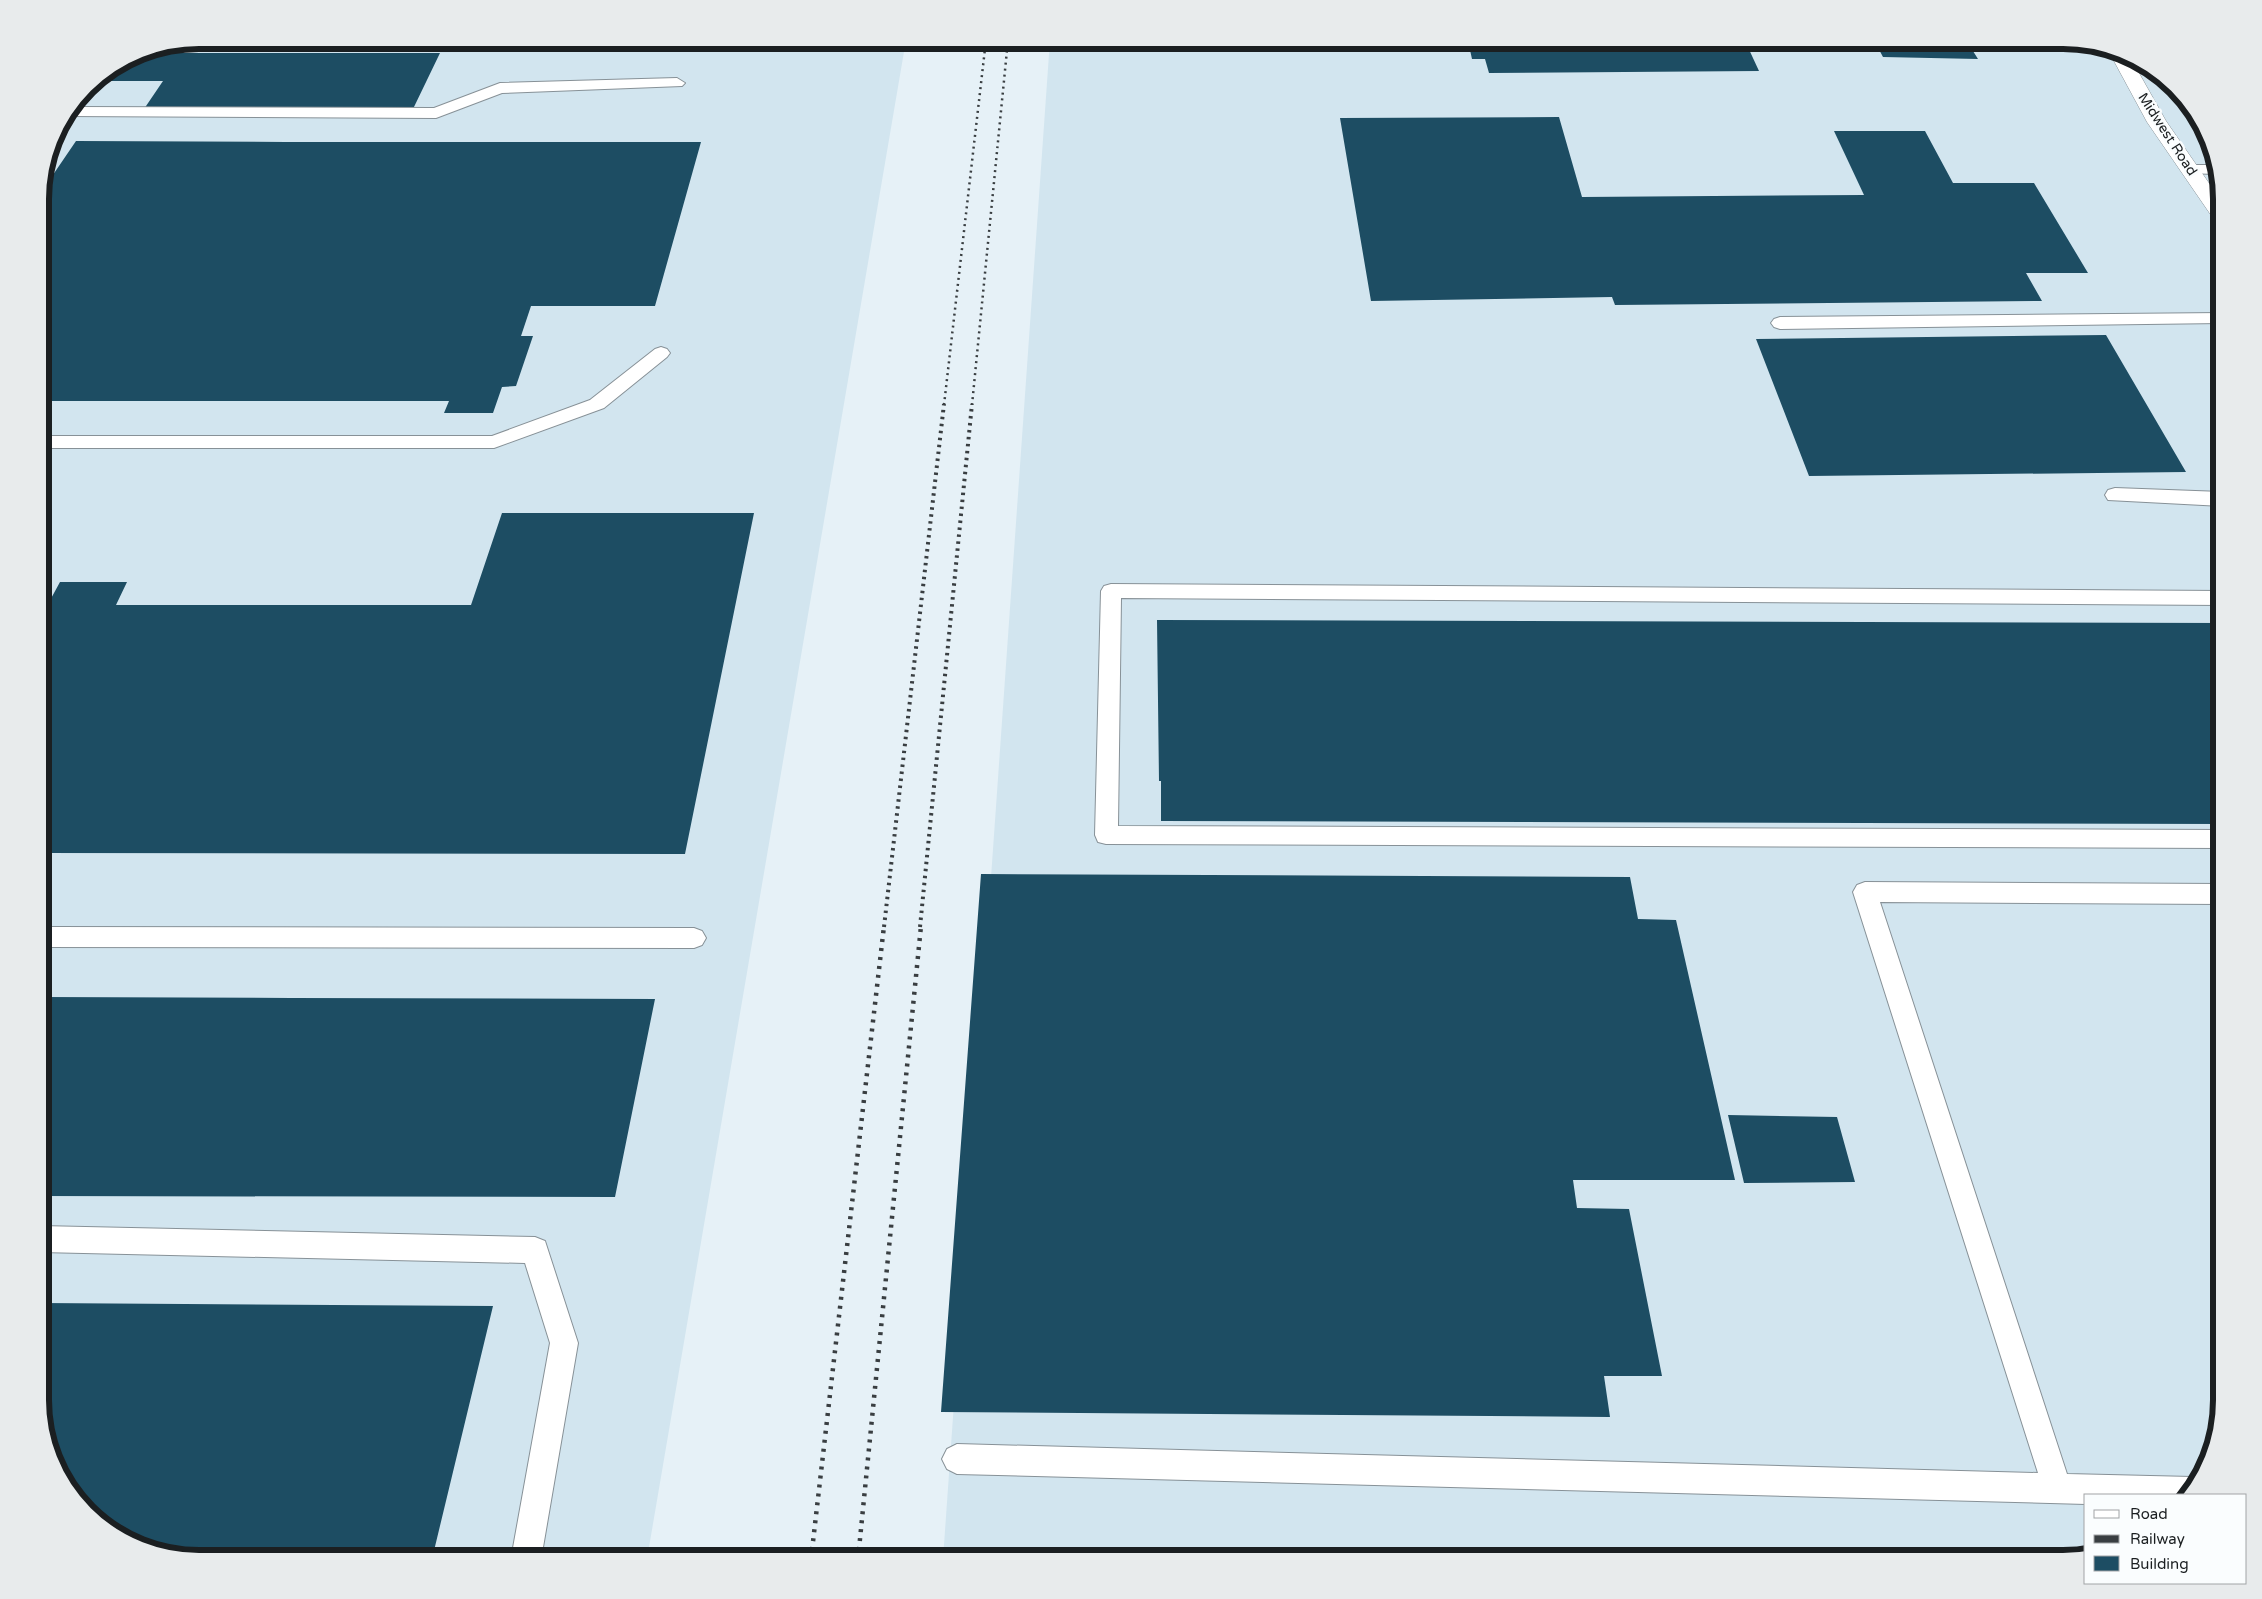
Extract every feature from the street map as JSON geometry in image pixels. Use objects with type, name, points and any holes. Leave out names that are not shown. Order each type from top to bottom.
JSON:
[{"type":"street","name":"Midwest Road","points":[[2123,62],[2157,122],[2213,203]]},
{"type":"lane","points":[[77,112],[436,113],[500,88],[677,83]]},
{"type":"lane","points":[[2192,170],[2210,170]]},
{"type":"lane","points":[[1780,323],[2213,318]]},
{"type":"lane","points":[[49,442],[494,442],[597,404],[661,353]]},
{"type":"lane","points":[[2114,495],[2213,499]]},
{"type":"lane","points":[[2213,598],[1111,592],[1106,835],[2213,839]]},
{"type":"lane","points":[[2057,1488],[1865,892],[2213,894]]},
{"type":"lane","points":[[49,938],[694,938]]},
{"type":"lane","points":[[49,1240],[535,1250],[564,1343],[528,1550]]},
{"type":"lane","points":[[957,1459],[2182,1492]]},
{"type":"shaded area","points":[[904,49],[649,1550],[189,1550],[151,1542],[132,1535],[107,1519],[86,1499],[74,1484],[64,1467],[57,1448],[49,1410],[49,189],[54,160],[64,132],[80,107],[107,80],[141,60],[179,50]]},
{"type":"shaded area","points":[[1049,49],[2063,49],[2083,50],[2111,57],[2130,64],[2155,80],[2182,107],[2198,132],[2210,170],[2213,189],[2213,1410],[2205,1448],[2198,1467],[2182,1492],[2180,1494],[2084,1494],[2084,1548],[2073,1550],[944,1550]]},
{"type":"building","points":[[1749,49],[1759,71],[1489,73],[1485,59],[1472,59],[1470,50]]},
{"type":"building","points":[[1879,49],[1972,49],[1978,59],[1883,57]]},
{"type":"building","points":[[165,53],[440,53],[413,109],[144,109],[163,81],[106,81],[141,60]]},
{"type":"building","points":[[1559,117],[1582,197],[1864,195],[1834,131],[1925,131],[1953,183],[2034,183],[2088,273],[2026,273],[2042,301],[1615,305],[1612,297],[1371,301],[1340,118]]},
{"type":"building","points":[[76,141],[701,142],[655,306],[531,306],[521,336],[533,336],[516,386],[502,387],[493,413],[444,413],[449,401],[49,401],[49,189],[51,178]]},
{"type":"building","points":[[2106,335],[2186,472],[1809,476],[1756,339]]},
{"type":"building","points":[[502,513],[754,513],[685,854],[49,853],[49,602],[60,582],[127,582],[116,605],[471,605]]},
{"type":"building","points":[[1157,620],[2213,623],[2213,824],[1161,821],[1161,781],[1159,781]]},
{"type":"building","points":[[981,874],[1630,877],[1638,919],[1676,920],[1735,1180],[1573,1180],[1577,1208],[1629,1209],[1662,1376],[1604,1376],[1610,1417],[941,1412]]},
{"type":"building","points":[[49,997],[655,999],[615,1197],[49,1196]]},
{"type":"building","points":[[1728,1115],[1837,1117],[1855,1182],[1744,1183]]},
{"type":"building","points":[[49,1303],[493,1306],[434,1550],[189,1550],[151,1542],[132,1535],[115,1525],[86,1499],[64,1467],[54,1439],[49,1410]]},
{"type":"railway","points":[[944,405],[985,49]]},
{"type":"railway","points":[[972,405],[1007,49]]},
{"type":"railway","points":[[884,927],[944,404]]},
{"type":"railway","points":[[920,927],[972,404]]},
{"type":"railway","points":[[812,1550],[884,926]]},
{"type":"railway","points":[[859,1550],[921,926]]}]
